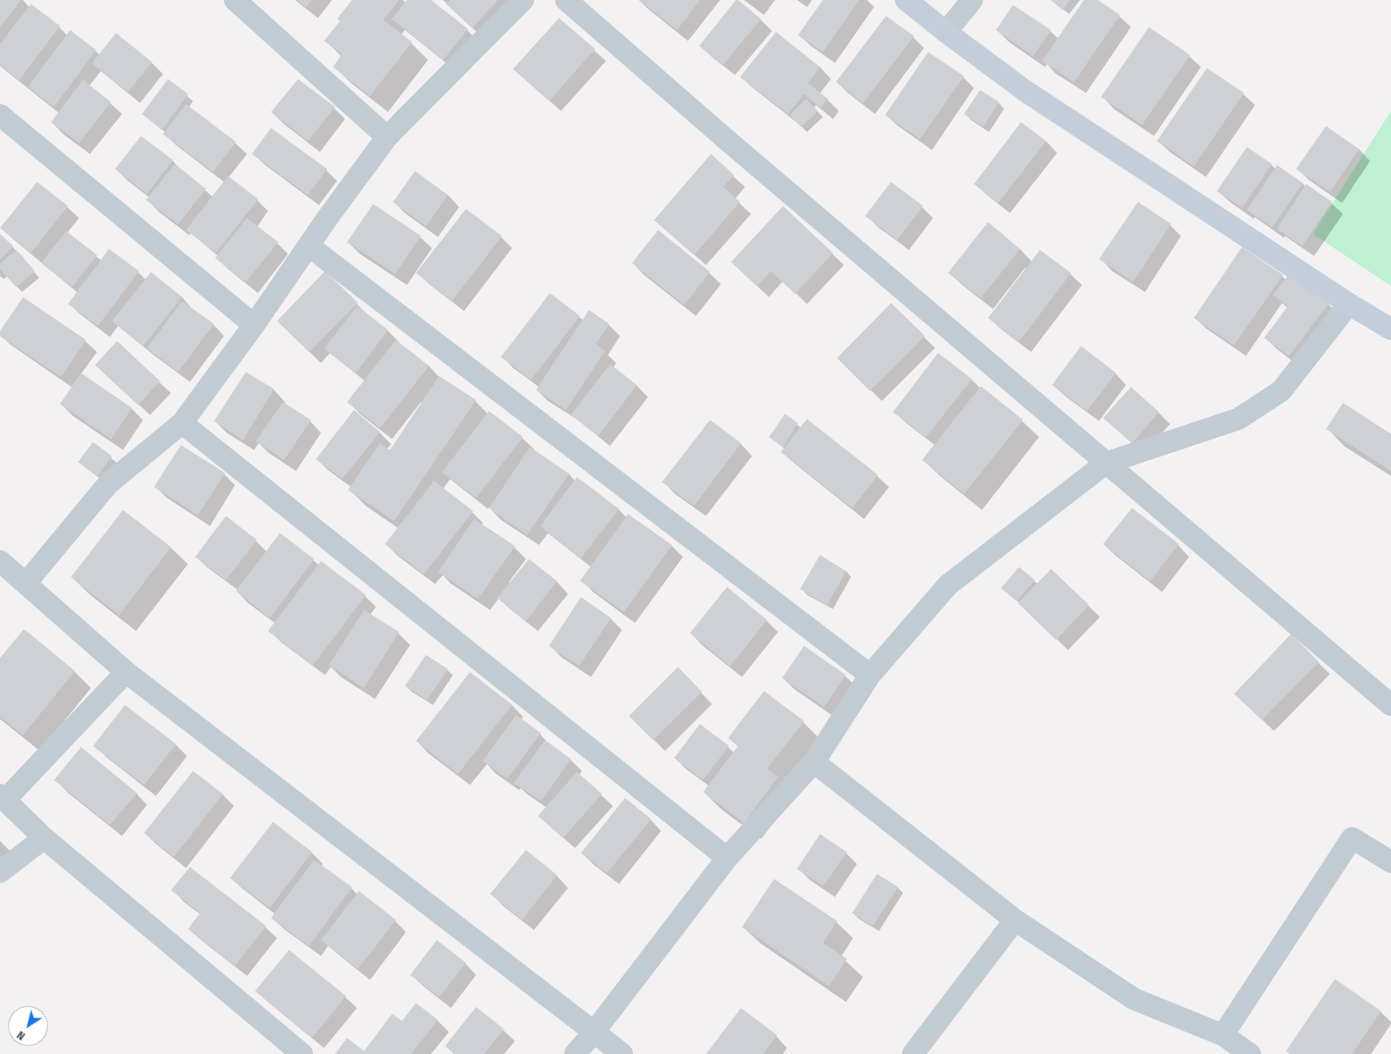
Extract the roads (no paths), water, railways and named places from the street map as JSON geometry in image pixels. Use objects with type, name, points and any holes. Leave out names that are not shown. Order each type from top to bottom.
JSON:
[{"type":"street","points":[[236,0],[386,137]]},
{"type":"street","points":[[26,583],[108,484],[182,424],[254,326],[326,220],[386,137],[523,0]]},
{"type":"street","points":[[566,0],[728,141],[1391,705]]},
{"type":"street","points":[[906,0],[1024,90],[1349,304],[1391,329]]},
{"type":"street","points":[[946,32],[972,0]]},
{"type":"street","points":[[0,114],[254,326]]},
{"type":"street","points":[[309,246],[870,675]]},
{"type":"street","points":[[575,1054],[594,1032],[727,858],[814,762],[870,675],[948,585],[1106,463],[1238,419],[1282,391],[1349,304]]},
{"type":"street","points":[[182,424],[727,858]]},
{"type":"street","points":[[0,561],[126,672],[622,1054]]},
{"type":"street","points":[[126,672],[2,798],[44,838],[302,1054]]},
{"type":"street","points":[[814,762],[1014,920],[1134,999],[1223,1035],[1250,1054]]},
{"type":"street","points":[[0,872],[44,838]]},
{"type":"street","points":[[1223,1035],[1352,838],[1391,862]]},
{"type":"street","points":[[913,1054],[1014,920]]}]
